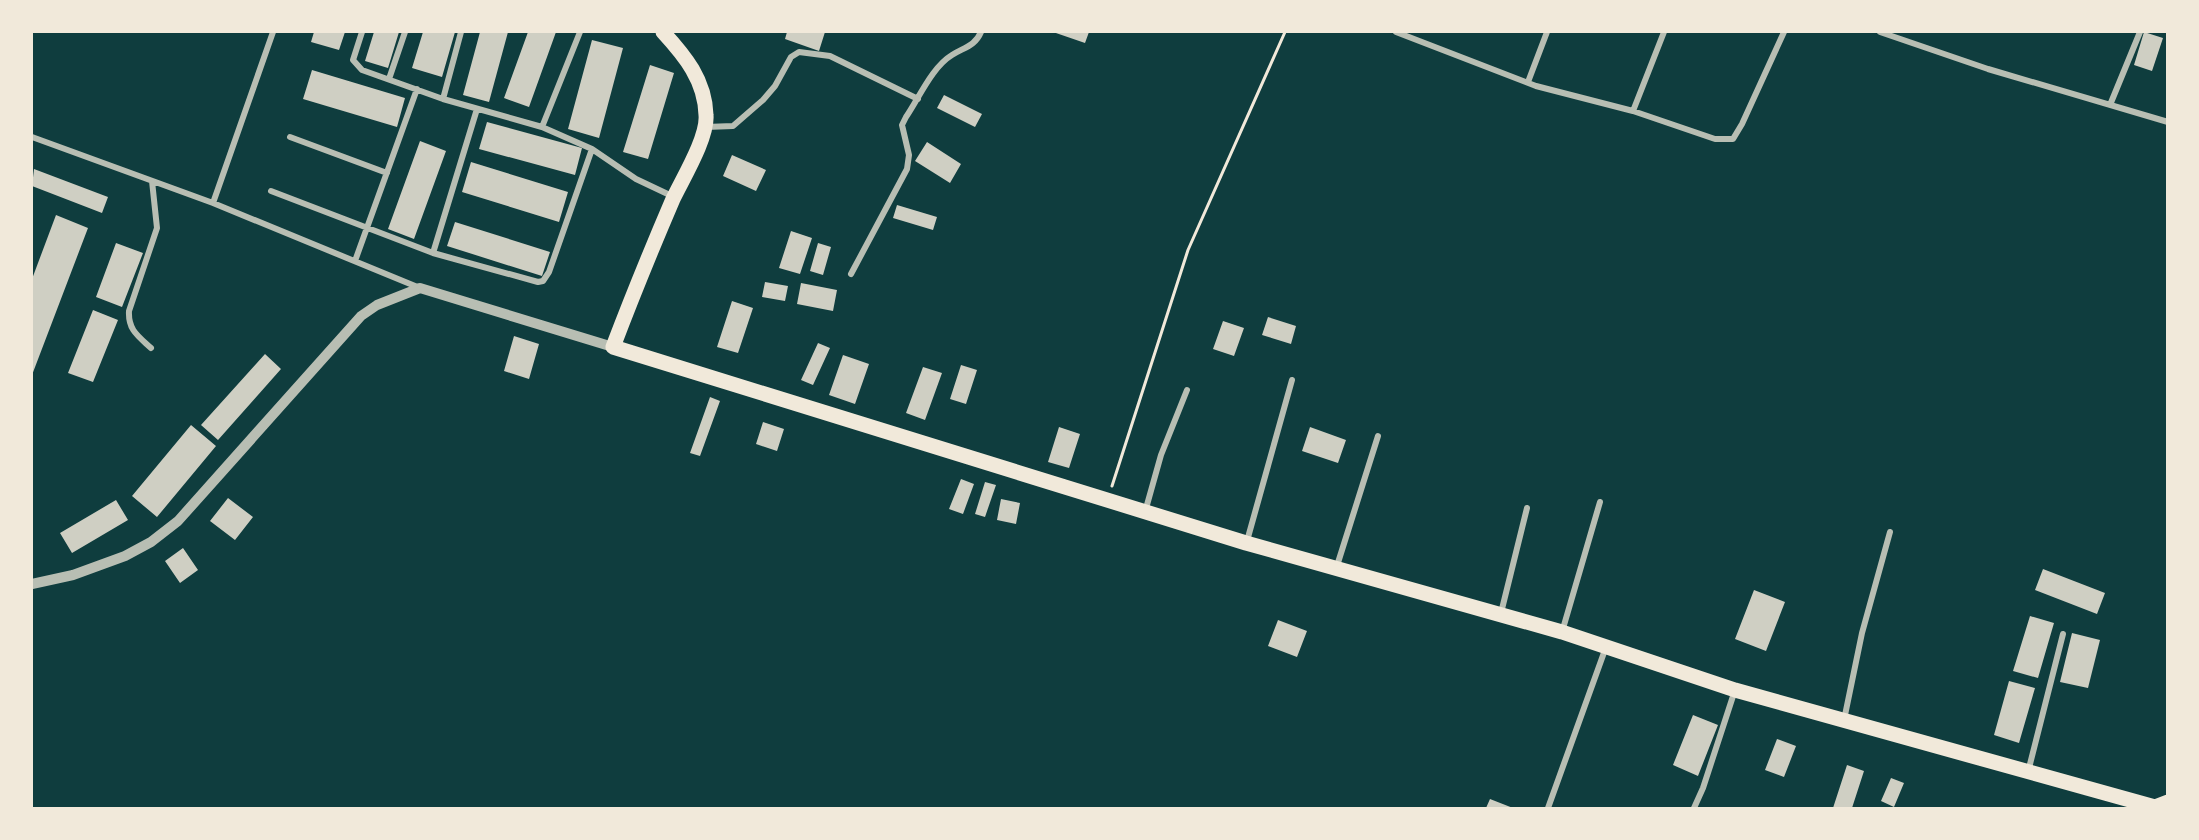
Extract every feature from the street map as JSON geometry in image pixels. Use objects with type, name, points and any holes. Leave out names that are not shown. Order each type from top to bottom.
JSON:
[{"type":"main road","points":[[663,32],[690,63],[696,76],[704,98],[705,127],[613,347],[1246,543],[1562,632],[1735,690],[2028,773],[2161,805]]},
{"type":"street","points":[[213,203],[273,32]]},
{"type":"street","points":[[362,32],[354,56],[355,64],[362,70],[443,99],[542,127],[592,149],[636,179],[674,197]]},
{"type":"street","points":[[389,79],[405,32]]},
{"type":"street","points":[[443,99],[461,32]]},
{"type":"street","points":[[542,127],[580,32]]},
{"type":"street","points":[[851,274],[907,169],[909,154],[902,125],[943,63],[969,47],[977,40],[981,32]]},
{"type":"street","points":[[1396,32],[1528,82],[1633,111],[1715,139],[1733,139],[1784,32]]},
{"type":"street","points":[[1528,82],[1547,32]]},
{"type":"street","points":[[1633,111],[1664,32]]},
{"type":"street","points":[[1880,32],[1988,69],[2168,122]]},
{"type":"street","points":[[2110,105],[2140,32]]},
{"type":"street","points":[[705,127],[733,126],[763,100],[775,86],[791,57],[799,52],[830,57],[918,99]]},
{"type":"street","points":[[355,261],[417,89]]},
{"type":"street","points":[[433,253],[477,109]]},
{"type":"street","points":[[32,137],[213,203],[420,288],[613,347]]},
{"type":"street","points":[[290,137],[387,173]]},
{"type":"street","points":[[271,191],[433,253],[534,281],[543,281],[549,272],[592,149]]},
{"type":"street","points":[[151,348],[130,328],[128,322],[129,311],[157,228],[152,181]]},
{"type":"street","points":[[32,584],[73,575],[125,556],[151,542],[178,521],[361,316],[377,305],[420,288]]},
{"type":"street","points":[[1246,543],[1292,380]]},
{"type":"street","points":[[1144,512],[1161,455],[1187,390]]},
{"type":"street","points":[[1336,570],[1378,436]]},
{"type":"street","points":[[1562,632],[1600,502]]},
{"type":"street","points":[[1501,614],[1527,508]]},
{"type":"street","points":[[1844,721],[1862,633],[1890,532]]},
{"type":"street","points":[[2028,773],[2063,634]]},
{"type":"street","points":[[1548,808],[1606,646]]},
{"type":"street","points":[[1694,808],[1703,788],[1735,690]]},
{"type":"path","points":[[1107,501],[1188,250],[1285,32]]},
{"type":"building","points":[[314,32],[345,32],[339,50],[311,42]]},
{"type":"building","points":[[374,32],[399,32],[388,68],[365,61]]},
{"type":"building","points":[[423,32],[455,32],[442,77],[412,68]]},
{"type":"building","points":[[480,32],[508,32],[489,102],[463,95]]},
{"type":"building","points":[[528,32],[556,32],[529,107],[504,98]]},
{"type":"building","points":[[787,32],[825,32],[819,51],[785,39]]},
{"type":"building","points":[[1053,32],[1089,32],[1085,43]]},
{"type":"building","points":[[2144,32],[2163,38],[2152,71],[2134,65]]},
{"type":"building","points":[[592,40],[623,48],[599,138],[568,129]]},
{"type":"building","points":[[650,65],[674,73],[648,159],[623,152]]},
{"type":"building","points":[[312,70],[405,98],[397,127],[303,99]]},
{"type":"building","points":[[944,95],[982,114],[975,127],[937,108]]},
{"type":"building","points":[[487,122],[582,148],[575,175],[479,149]]},
{"type":"building","points":[[420,141],[446,151],[414,239],[388,229]]},
{"type":"building","points":[[927,142],[961,164],[950,183],[915,161]]},
{"type":"building","points":[[732,155],[766,170],[756,191],[723,176]]},
{"type":"building","points":[[471,162],[568,192],[559,222],[462,192]]},
{"type":"building","points":[[34,169],[108,197],[102,213],[32,186]]},
{"type":"building","points":[[897,205],[937,217],[933,230],[893,218]]},
{"type":"building","points":[[56,215],[88,228],[32,375],[32,279]]},
{"type":"building","points":[[455,222],[550,252],[542,276],[447,246]]},
{"type":"building","points":[[791,231],[812,238],[800,274],[779,268]]},
{"type":"building","points":[[116,243],[143,253],[122,307],[96,297]]},
{"type":"building","points":[[818,243],[831,247],[823,275],[810,271]]},
{"type":"building","points":[[765,282],[788,286],[785,301],[762,297]]},
{"type":"building","points":[[801,283],[837,290],[833,311],[797,304]]},
{"type":"building","points":[[732,301],[753,308],[738,353],[717,347]]},
{"type":"building","points":[[93,310],[118,320],[93,382],[68,373]]},
{"type":"building","points":[[1268,317],[1296,326],[1291,344],[1262,335]]},
{"type":"building","points":[[1223,321],[1244,328],[1234,356],[1213,349]]},
{"type":"building","points":[[514,336],[539,344],[529,379],[504,371]]},
{"type":"building","points":[[818,343],[830,348],[813,385],[801,380]]},
{"type":"building","points":[[265,354],[281,369],[218,440],[201,425]]},
{"type":"building","points":[[843,355],[869,364],[855,404],[829,395]]},
{"type":"building","points":[[961,365],[977,370],[966,404],[950,399]]},
{"type":"building","points":[[923,367],[942,373],[925,420],[906,413]]},
{"type":"building","points":[[710,397],[720,401],[700,456],[690,453]]},
{"type":"building","points":[[763,422],[784,429],[777,451],[756,444]]},
{"type":"building","points":[[191,425],[216,446],[157,517],[132,496]]},
{"type":"building","points":[[1059,427],[1080,434],[1069,468],[1048,462]]},
{"type":"building","points":[[1310,427],[1346,440],[1338,463],[1302,451]]},
{"type":"building","points":[[961,479],[974,484],[963,514],[949,509]]},
{"type":"building","points":[[985,482],[996,485],[985,517],[975,514]]},
{"type":"building","points":[[228,498],[253,517],[235,540],[210,521]]},
{"type":"building","points":[[1001,499],[1020,503],[1016,524],[997,520]]},
{"type":"building","points":[[116,500],[128,520],[72,553],[60,533]]},
{"type":"building","points":[[183,548],[198,570],[180,583],[165,561]]},
{"type":"building","points":[[2043,569],[2105,593],[2097,614],[2035,590]]},
{"type":"building","points":[[1754,590],[1785,602],[1766,651],[1735,639]]},
{"type":"building","points":[[2030,616],[2054,623],[2038,678],[2013,671]]},
{"type":"building","points":[[1278,620],[1307,631],[1297,657],[1268,646]]},
{"type":"building","points":[[2072,633],[2100,640],[2088,688],[2060,682]]},
{"type":"building","points":[[2009,681],[2035,688],[2019,743],[1994,735]]},
{"type":"building","points":[[1693,715],[1718,725],[1698,776],[1673,765]]},
{"type":"building","points":[[1777,739],[1796,746],[1784,777],[1765,770]]},
{"type":"building","points":[[1847,765],[1864,771],[1852,808],[1833,808]]},
{"type":"building","points":[[1891,778],[1904,783],[1894,807],[1881,801]]},
{"type":"building","points":[[1490,799],[1513,808],[1486,808]]}]
